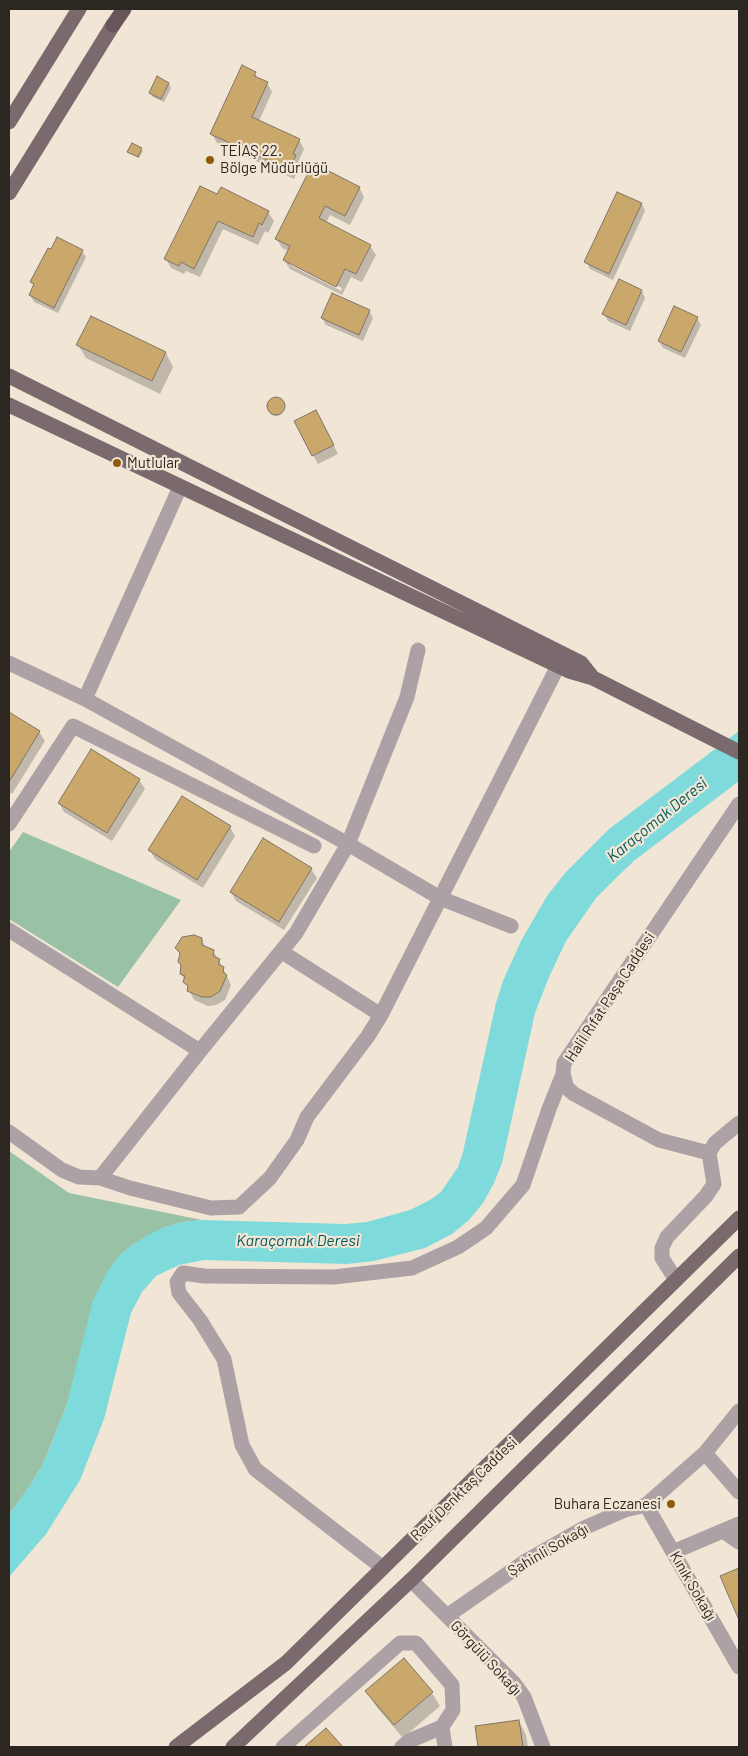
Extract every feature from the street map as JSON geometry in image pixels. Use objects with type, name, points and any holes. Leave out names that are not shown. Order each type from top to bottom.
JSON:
[{"type":"highway","points":[[113,25],[123,9]]},
{"type":"main road","points":[[9,122],[79,9]]},
{"type":"main road","points":[[9,193],[113,25]]},
{"type":"main road","points":[[9,376],[581,663],[593,678]]},
{"type":"main road","points":[[9,405],[569,672],[593,678],[739,752]]},
{"type":"main road","name":"Rauf Denktaş Caddesi","points":[[176,1747],[286,1663],[739,1218]]},
{"type":"main road","name":"Rauf Denktaş Caddesi","points":[[233,1747],[411,1580],[739,1256]]},
{"type":"street","points":[[84,699],[180,487]]},
{"type":"street","points":[[100,1178],[296,933],[348,844],[407,698],[418,650]]},
{"type":"street","points":[[9,663],[84,699],[348,844],[440,898],[511,926]]},
{"type":"street","points":[[9,1132],[62,1170],[80,1177],[100,1178],[130,1188],[211,1208],[239,1207],[270,1178],[297,1140],[307,1117],[368,1036],[381,1015],[558,666]]},
{"type":"street","points":[[9,824],[73,726],[314,846]]},
{"type":"street","name":"Halil Rıfat Paşa Caddesi","points":[[709,1153],[659,1140],[574,1094],[567,1088],[563,1074],[564,1063],[739,804]]},
{"type":"street","points":[[9,930],[200,1051]]},
{"type":"street","points":[[282,952],[381,1015]]},
{"type":"street","points":[[383,1568],[255,1469],[242,1445],[224,1359],[200,1320],[179,1293],[177,1282],[183,1273],[204,1276],[334,1277],[412,1268],[458,1247],[486,1228],[523,1186],[563,1074]]},
{"type":"street","points":[[676,1280],[662,1258],[662,1248],[667,1237],[706,1196],[714,1184],[709,1153],[715,1142],[739,1123]]},
{"type":"street","name":"Şahinli Sokağı","points":[[447,1616],[493,1582],[534,1556],[592,1525],[625,1510],[646,1505],[704,1453],[739,1411]]},
{"type":"street","points":[[704,1453],[739,1492]]},
{"type":"street","name":"Kınık Sokağı","points":[[646,1505],[739,1667]]},
{"type":"street","points":[[673,1552],[739,1524]]},
{"type":"street","points":[[724,1531],[739,1542]]},
{"type":"street","name":"Görgülü Sokağı","points":[[411,1580],[513,1682],[524,1697],[542,1747]]},
{"type":"street","points":[[283,1747],[400,1642],[416,1643],[452,1685],[452,1710],[442,1727],[409,1741],[402,1747]]},
{"type":"street","points":[[442,1727],[445,1747]]},
{"type":"green space","points":[[23,832],[181,900],[118,987],[9,919],[9,852]]},
{"type":"green space","points":[[9,1151],[69,1193],[202,1220],[183,1222],[165,1227],[132,1245],[119,1256],[66,1407],[44,1462],[30,1486],[9,1515]]},
{"type":"water","name":"Karaçomak Deresi","points":[[739,731],[739,781],[635,860],[596,898],[566,941],[535,1013],[502,1163],[483,1203],[469,1220],[452,1234],[425,1248],[374,1261],[347,1264],[204,1260],[179,1265],[156,1276],[142,1292],[131,1313],[104,1419],[80,1480],[46,1534],[9,1577],[9,1515],[30,1486],[44,1462],[66,1407],[93,1300],[109,1269],[119,1256],[148,1235],[165,1227],[183,1222],[202,1220],[345,1224],[367,1222],[410,1210],[441,1192],[458,1167],[463,1152],[496,1003],[503,981],[521,941],[547,896],[566,872],[609,829]]},
{"type":"building","points":[[242,65],[256,72],[254,76],[268,82],[252,117],[300,139],[293,154],[296,155],[289,170],[210,134]]},
{"type":"building","points":[[157,76],[169,83],[161,99],[149,93]]},
{"type":"building","points":[[132,143],[142,148],[138,157],[127,152]]},
{"type":"building","points":[[313,163],[360,187],[345,216],[325,206],[319,218],[371,245],[356,274],[345,269],[336,287],[283,260],[290,246],[275,239]]},
{"type":"building","points":[[200,186],[217,194],[221,187],[269,211],[262,225],[259,223],[253,237],[218,221],[194,269],[181,262],[179,266],[164,259]]},
{"type":"building","points":[[617,192],[642,203],[609,274],[584,262]]},
{"type":"building","points":[[57,237],[83,250],[54,308],[29,295],[34,284],[30,282],[48,248],[51,249]]},
{"type":"building","points":[[619,279],[642,290],[626,325],[602,314]]},
{"type":"building","points":[[332,293],[370,310],[359,335],[321,318]]},
{"type":"building","points":[[674,306],[698,317],[681,352],[658,341]]},
{"type":"building","points":[[91,316],[166,352],[152,381],[76,345]]},
{"type":"building","points":[[276,397],[282,400],[285,406],[282,412],[276,415],[270,412],[267,406],[270,400]]},
{"type":"building","points":[[316,410],[334,445],[312,456],[294,421]]},
{"type":"building","points":[[9,712],[40,731],[9,782]]},
{"type":"building","points":[[91,749],[140,779],[107,833],[58,803]]},
{"type":"building","points":[[182,796],[231,826],[197,880],[148,850]]},
{"type":"building","points":[[263,838],[312,868],[279,922],[230,892]]},
{"type":"building","points":[[194,935],[202,938],[202,945],[214,950],[213,956],[220,959],[218,964],[224,967],[223,972],[227,975],[220,991],[211,997],[202,997],[187,991],[188,986],[183,982],[185,976],[180,974],[181,965],[178,962],[180,953],[175,948],[182,937]]},
{"type":"building","points":[[739,1568],[739,1620],[720,1576]]},
{"type":"building","points":[[404,1658],[433,1692],[394,1725],[365,1691]]},
{"type":"building","points":[[519,1720],[523,1747],[478,1747],[475,1726]]},
{"type":"building","points":[[326,1728],[343,1747],[304,1747]]},
{"type":"place","name":"TEİAŞ 22. Bölge Müdürlüğü","points":[[210,160]]},
{"type":"place","name":"Mutlular","points":[[117,463]]},
{"type":"place","name":"Buhara Eczanesi","points":[[671,1504]]}]
